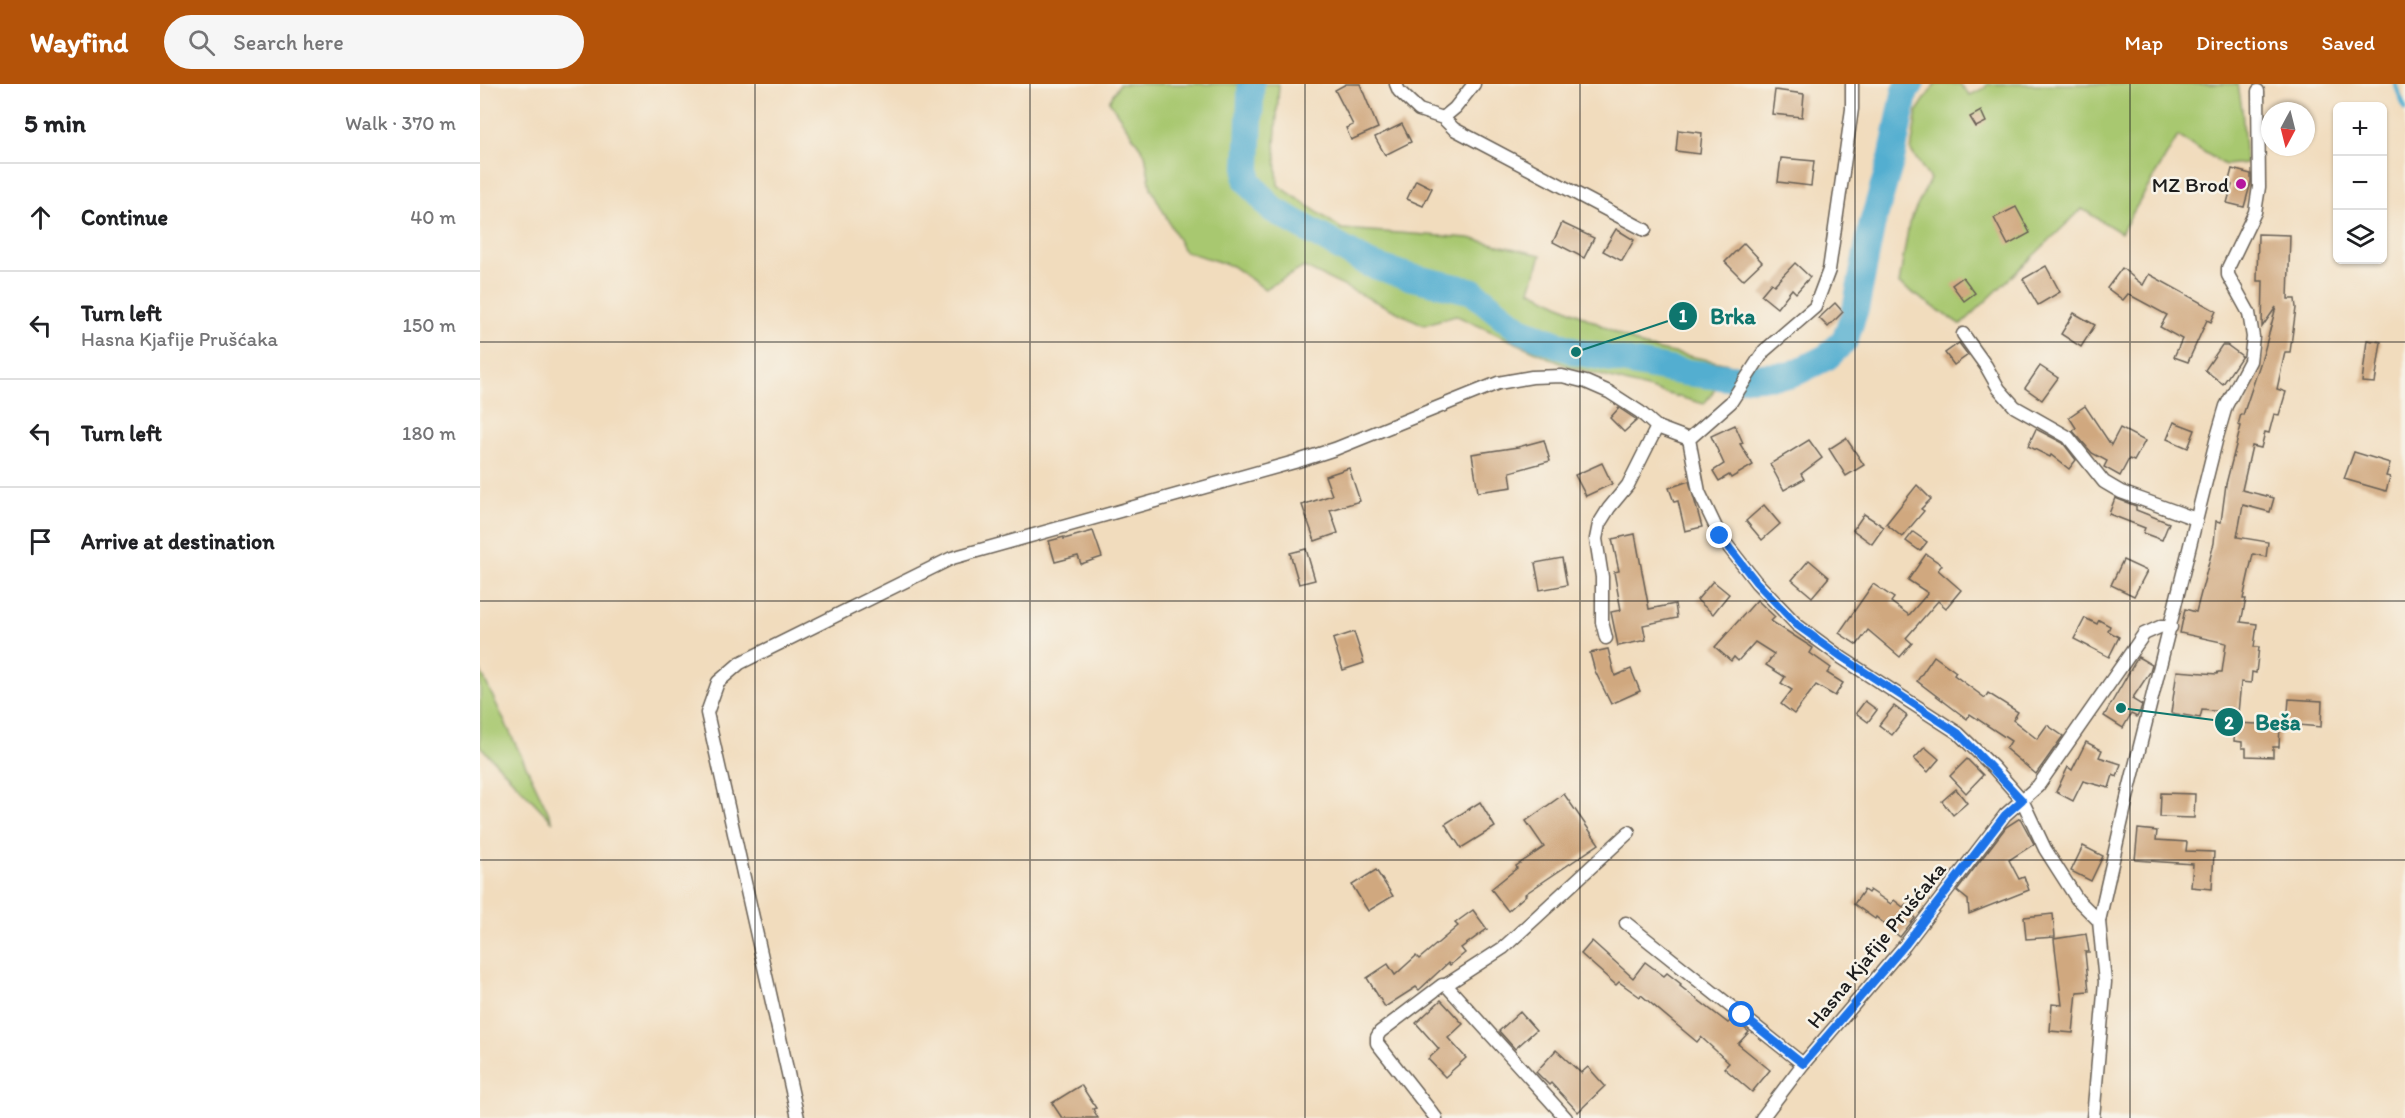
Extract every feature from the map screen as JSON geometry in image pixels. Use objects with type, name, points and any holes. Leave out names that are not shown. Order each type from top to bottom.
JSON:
[{"type":"street","points":[[1396,84],[1399,91],[1419,110],[1443,118],[1454,129],[1645,230]]},
{"type":"street","points":[[1443,118],[1455,108],[1474,84]]},
{"type":"street","points":[[1689,439],[1731,402],[1764,351],[1815,307],[1829,270],[1851,109],[1852,84]]},
{"type":"street","points":[[2093,1118],[2105,982],[2099,921],[2127,798],[2226,406],[2250,361],[2253,325],[2228,275],[2228,268],[2255,213],[2259,187],[2258,91]]},
{"type":"street","points":[[1963,334],[1999,388],[2015,407],[2068,437],[2104,482],[2121,492],[2196,519]]},
{"type":"street","points":[[798,1118],[707,713],[718,682],[740,663],[951,558],[1298,461],[1335,449],[1498,383],[1532,377],[1562,376],[1586,382],[1609,392],[1657,427],[1689,439]]},
{"type":"street","points":[[1606,638],[1602,622],[1602,577],[1596,539],[1599,524],[1628,485],[1657,427]]},
{"type":"street","points":[[1689,439],[1693,468],[1703,501],[1720,536],[1756,582],[1797,625],[1958,733],[2022,800],[2045,849],[2077,899],[2099,921]]},
{"type":"street","name":"Hasna Kjafije Prušćaka","points":[[1762,1118],[1803,1064],[1905,945],[2005,815],[2038,786],[2144,634],[2162,626],[2171,627]]},
{"type":"street","points":[[1436,1118],[1377,1043],[1377,1037],[1389,1025],[1442,985],[1446,985],[1503,948],[1629,832]]},
{"type":"street","points":[[1626,923],[1803,1064]]},
{"type":"street","points":[[1446,985],[1566,1118]]},
{"type":"green space","points":[[1119,84],[1279,84],[1275,144],[1278,185],[1342,229],[1469,238],[1541,255],[1530,290],[1645,347],[1733,365],[1704,404],[1567,366],[1455,315],[1424,325],[1304,267],[1265,289],[1232,266],[1184,251],[1151,188],[1145,154],[1109,101]]},
{"type":"green space","points":[[1935,84],[1960,84],[1970,95],[1985,88],[1987,84],[2238,84],[2246,163],[2225,165],[2178,136],[2121,233],[2082,209],[1961,325],[1899,284],[1909,223],[1930,179],[1911,151],[1917,111]]},
{"type":"green space","points":[[480,670],[553,822],[480,746]]},
{"type":"building","points":[[1346,84],[1360,84],[1378,128],[1351,140],[1346,128],[1353,125],[1335,90]]},
{"type":"building","points":[[1775,90],[1804,94],[1802,117],[1772,114]]},
{"type":"building","points":[[1981,111],[1986,122],[1976,127],[1970,117]]},
{"type":"building","points":[[1402,124],[1411,142],[1385,155],[1375,137]]},
{"type":"building","points":[[1678,130],[1702,133],[1700,154],[1676,151]]},
{"type":"building","points":[[1781,158],[1814,161],[1811,186],[1778,182]]},
{"type":"building","points":[[2232,169],[2251,174],[2244,207],[2227,203],[2232,185],[2228,184]]},
{"type":"building","points":[[1416,180],[1432,188],[1423,206],[1407,199]]},
{"type":"building","points":[[2016,207],[2030,233],[2008,245],[1994,218]]},
{"type":"building","points":[[1562,223],[1594,238],[1584,258],[1553,242]]},
{"type":"building","points":[[1616,229],[1634,240],[1622,261],[1603,251]]},
{"type":"building","points":[[2258,234],[2290,235],[2288,299],[2295,299],[2296,308],[2290,352],[2285,352],[2277,389],[2286,392],[2279,415],[2274,414],[2269,433],[2265,432],[2261,448],[2252,446],[2242,490],[2274,498],[2270,512],[2243,505],[2237,537],[2268,542],[2266,557],[2253,554],[2243,599],[2246,599],[2241,622],[2257,624],[2254,647],[2259,647],[2256,673],[2252,672],[2251,683],[2241,682],[2238,713],[2202,710],[2200,718],[2171,713],[2177,671],[2217,674],[2222,672],[2226,643],[2180,633],[2185,609],[2196,612],[2214,543],[2216,521],[2221,522],[2226,484],[2241,426],[2238,425],[2264,352],[2276,307],[2262,327],[2263,281],[2257,281]]},
{"type":"building","points":[[1744,243],[1762,262],[1743,280],[1725,262]]},
{"type":"building","points":[[1795,263],[1810,277],[1796,293],[1792,289],[1777,308],[1761,295],[1771,283],[1774,285]]},
{"type":"building","points":[[2046,266],[2060,292],[2038,305],[2023,279]]},
{"type":"building","points":[[2122,268],[2143,285],[2149,274],[2216,311],[2211,322],[2207,320],[2188,362],[2174,357],[2182,339],[2160,327],[2167,315],[2128,294],[2123,300],[2107,288]]},
{"type":"building","points":[[1963,277],[1975,293],[1964,301],[1952,285]]},
{"type":"building","points":[[1835,303],[1843,312],[1828,327],[1819,318]]},
{"type":"building","points":[[2074,313],[2095,325],[2081,347],[2061,334]]},
{"type":"building","points":[[2367,340],[2381,342],[2375,383],[2362,382]]},
{"type":"building","points":[[1959,343],[1968,355],[1954,365],[1945,353]]},
{"type":"building","points":[[2222,345],[2227,345],[2242,356],[2223,384],[2205,370]]},
{"type":"building","points":[[2040,366],[2058,378],[2042,400],[2025,388]]},
{"type":"building","points":[[2085,406],[2111,445],[2120,428],[2145,441],[2134,461],[2129,459],[2120,476],[2104,467],[2107,461],[2092,453],[2073,431],[2076,428],[2069,417]]},
{"type":"building","points":[[1619,408],[1637,420],[1624,432],[1610,418]]},
{"type":"building","points":[[2174,422],[2195,430],[2188,448],[2167,439]]},
{"type":"building","points":[[1735,425],[1743,443],[1740,444],[1753,465],[1731,478],[1729,475],[1719,481],[1713,471],[1724,464],[1711,436]]},
{"type":"building","points":[[2036,429],[2063,443],[2076,460],[2069,469],[2051,455],[2050,457],[2028,446]]},
{"type":"building","points":[[1846,438],[1864,465],[1846,476],[1829,449]]},
{"type":"building","points":[[1544,440],[1550,461],[1510,472],[1512,487],[1478,492],[1472,454],[1518,447]]},
{"type":"building","points":[[1809,440],[1822,458],[1801,474],[1804,479],[1784,490],[1770,464]]},
{"type":"building","points":[[2354,452],[2390,463],[2386,476],[2390,477],[2386,491],[2344,479]]},
{"type":"building","points":[[1602,463],[1612,484],[1586,496],[1575,475]]},
{"type":"building","points":[[1349,468],[1360,501],[1330,510],[1338,533],[1315,541],[1302,505],[1332,495],[1325,476]]},
{"type":"building","points":[[1689,481],[1702,527],[1685,531],[1678,501],[1674,502],[1669,488]]},
{"type":"building","points":[[1917,485],[1931,499],[1921,509],[1924,511],[1902,537],[1886,524]]},
{"type":"building","points":[[2115,498],[2136,506],[2136,510],[2169,523],[2162,540],[2143,533],[2145,528],[2109,514]]},
{"type":"building","points":[[1764,505],[1780,524],[1762,540],[1746,521]]},
{"type":"building","points":[[1864,514],[1884,527],[1872,544],[1853,530]]},
{"type":"building","points":[[1093,531],[1102,557],[1081,564],[1078,556],[1055,562],[1049,541]]},
{"type":"building","points":[[1913,532],[1927,542],[1920,551],[1906,541]]},
{"type":"building","points":[[1635,534],[1649,609],[1675,604],[1677,618],[1643,625],[1646,640],[1618,646],[1611,612],[1621,610],[1614,572],[1619,571],[1612,539]]},
{"type":"building","points":[[1306,549],[1315,580],[1299,584],[1290,553]]},
{"type":"building","points":[[1926,554],[1942,565],[1938,570],[1961,590],[1946,608],[1938,601],[1906,638],[1912,643],[1900,657],[1868,630],[1857,645],[1839,633],[1873,584],[1894,598],[1891,602],[1909,615],[1928,593],[1908,580]]},
{"type":"building","points":[[1562,558],[1567,585],[1540,590],[1535,563]]},
{"type":"building","points":[[1809,560],[1829,577],[1812,597],[1792,580]]},
{"type":"building","points":[[2123,560],[2147,571],[2134,596],[2111,585]]},
{"type":"building","points":[[1713,581],[1729,594],[1713,614],[1697,600]]},
{"type":"building","points":[[1757,600],[1775,617],[1771,621],[1813,648],[1810,653],[1831,668],[1827,673],[1843,683],[1835,696],[1816,685],[1794,714],[1781,704],[1792,690],[1781,683],[1785,677],[1766,665],[1774,654],[1755,642],[1738,661],[1734,657],[1731,661],[1715,647]]},
{"type":"building","points":[[2085,618],[2097,624],[2099,620],[2110,626],[2108,631],[2119,637],[2109,657],[2074,639]]},
{"type":"building","points":[[1354,632],[1364,663],[1343,670],[1333,639]]},
{"type":"building","points":[[1608,649],[1615,676],[1631,669],[1640,691],[1611,704],[1595,671],[1590,653]]},
{"type":"building","points":[[1934,656],[1956,672],[1954,675],[1985,698],[1988,693],[2018,712],[2013,720],[2037,739],[2047,725],[2063,736],[2036,774],[2006,749],[2011,741],[1970,714],[1967,719],[1917,681]]},
{"type":"building","points":[[2138,657],[2152,665],[2150,672],[2132,699],[2142,705],[2140,711],[2137,717],[2131,714],[2123,728],[2104,716]]},
{"type":"building","points":[[2289,699],[2322,701],[2321,727],[2287,724]]},
{"type":"building","points":[[1865,701],[1877,710],[1868,722],[1856,713]]},
{"type":"building","points":[[1894,706],[1907,716],[1892,735],[1879,725]]},
{"type":"building","points":[[2235,723],[2280,725],[2279,747],[2273,747],[2273,757],[2246,756],[2246,748],[2242,748],[2242,742],[2234,741]]},
{"type":"building","points":[[2086,742],[2102,750],[2099,757],[2121,764],[2117,777],[2113,775],[2109,788],[2083,781],[2073,801],[2056,792],[2068,767],[2072,770]]},
{"type":"building","points":[[1925,747],[1939,759],[1928,772],[1914,759]]},
{"type":"building","points":[[1967,759],[1983,775],[1966,793],[1950,776]]},
{"type":"building","points":[[1956,789],[1967,803],[1953,815],[1942,801]]},
{"type":"building","points":[[2161,793],[2195,794],[2194,818],[2160,817]]},
{"type":"building","points":[[1564,794],[1599,844],[1525,894],[1508,911],[1491,889],[1517,868],[1516,866],[1544,847],[1526,821]]},
{"type":"building","points":[[1480,802],[1495,827],[1461,848],[1445,824]]},
{"type":"building","points":[[2020,818],[2034,844],[2009,860],[2019,879],[2024,877],[2029,890],[1969,914],[1968,900],[1957,891],[2006,827]]},
{"type":"building","points":[[2138,829],[2157,831],[2156,840],[2187,842],[2186,851],[2214,852],[2212,889],[2191,887],[2193,864],[2135,860]]},
{"type":"building","points":[[2083,846],[2103,856],[2091,881],[2071,871]]},
{"type":"building","points":[[1376,870],[1393,896],[1368,911],[1352,885]]},
{"type":"building","points":[[1864,890],[1868,893],[1870,890],[1891,904],[1894,900],[1903,907],[1906,904],[1915,912],[1912,915],[1915,918],[1900,937],[1876,917],[1875,919],[1854,904]]},
{"type":"building","points":[[1473,910],[1487,929],[1461,948],[1465,953],[1450,965],[1448,963],[1419,990],[1416,987],[1385,1007],[1367,978],[1388,964],[1395,975],[1416,956],[1419,959],[1458,926],[1455,923]]},
{"type":"building","points":[[2053,914],[2055,937],[2026,939],[2024,917]]},
{"type":"building","points":[[2086,934],[2089,952],[2085,952],[2089,991],[2077,992],[2073,1033],[2050,1031],[2052,1004],[2062,1005],[2054,939]]},
{"type":"building","points":[[1592,941],[1633,978],[1645,962],[1664,976],[1667,973],[1681,984],[1680,986],[1728,1023],[1733,1019],[1749,1032],[1738,1044],[1770,1070],[1752,1092],[1724,1068],[1729,1063],[1701,1037],[1697,1042],[1641,995],[1640,997],[1619,982],[1616,985],[1581,954]]},
{"type":"building","points":[[1441,1000],[1463,1024],[1448,1038],[1466,1058],[1445,1077],[1428,1059],[1439,1049],[1416,1023]]},
{"type":"building","points":[[1520,1012],[1536,1030],[1515,1049],[1499,1031]]},
{"type":"building","points":[[1556,1050],[1581,1073],[1588,1067],[1605,1086],[1578,1112],[1551,1083],[1549,1085],[1536,1072]]},
{"type":"building","points":[[1081,1085],[1096,1108],[1093,1109],[1098,1118],[1062,1118],[1052,1103]]},
{"type":"waterway","points":[[1251,84],[1247,180],[1272,209],[1369,264],[1410,277],[1472,291],[1519,329],[1576,352],[1682,372],[1733,378],[1791,375],[1827,357],[1845,340],[1856,307],[1872,225],[1892,157],[1905,92],[1911,84]]},
{"type":"waterway","points":[[2395,84],[2405,109]]},
{"type":"place","name":"MZ Brod","points":[[2241,184]]},
{"type":"place","name":"Brka","points":[[1576,352]]},
{"type":"place","name":"Beša","points":[[2121,708]]},
{"type":"route","points":[[1720,536],[1756,582],[1797,625],[1958,733],[1993,767],[2022,800],[2005,815],[1905,945],[1803,1064],[1742,1015]]}]
